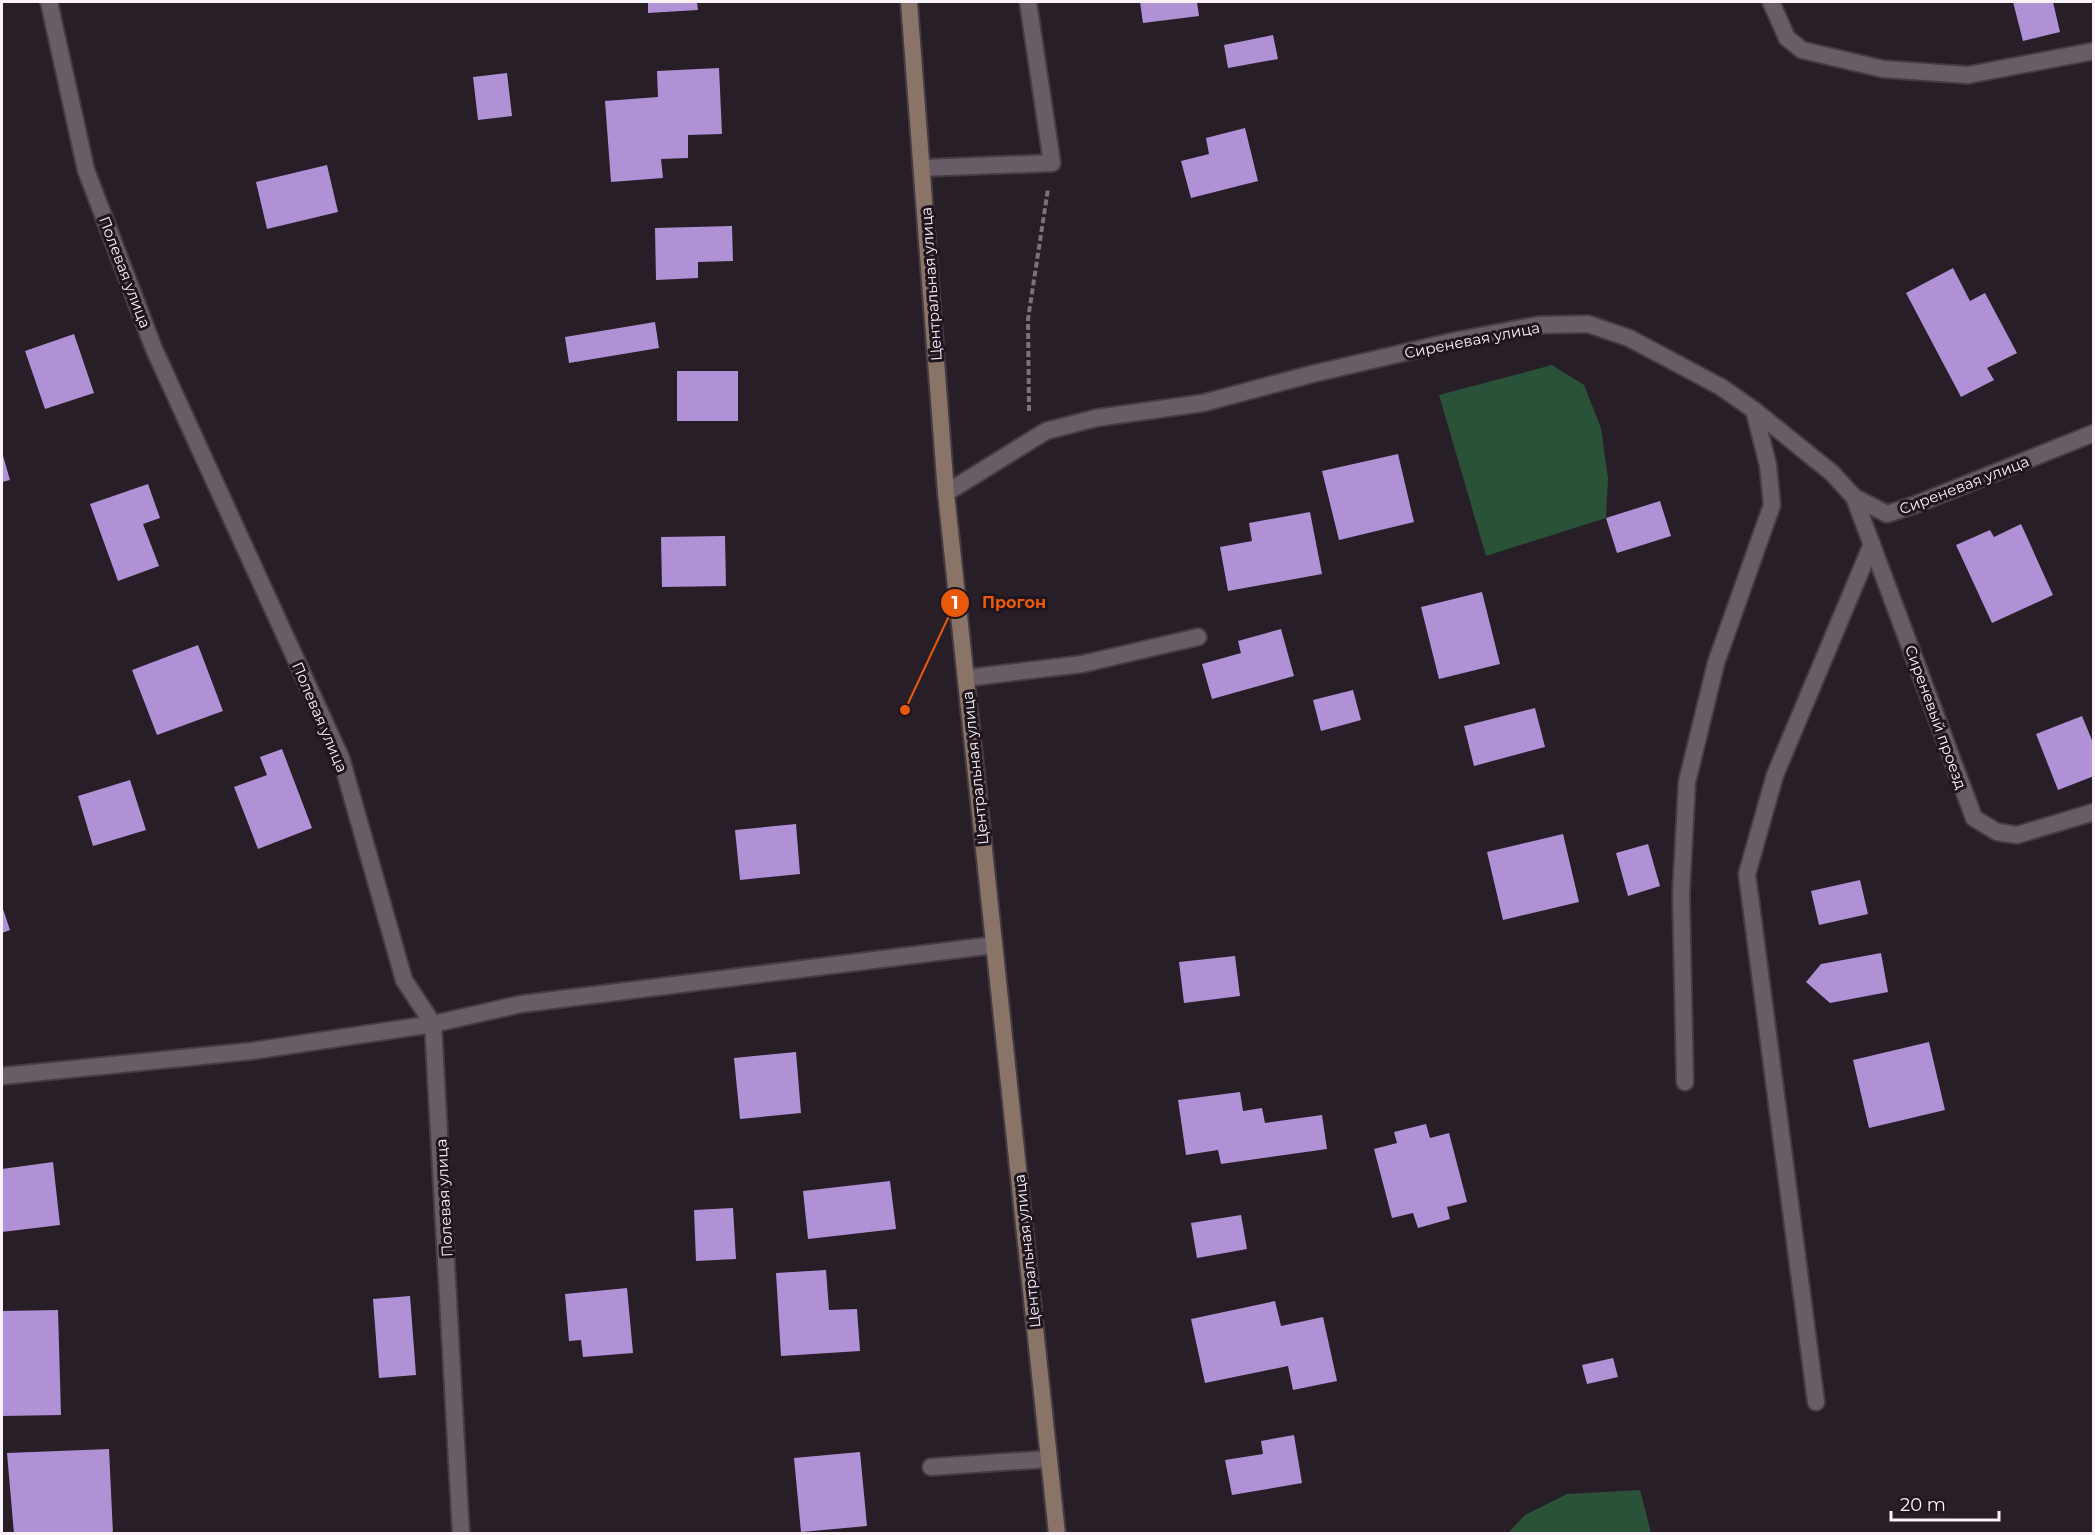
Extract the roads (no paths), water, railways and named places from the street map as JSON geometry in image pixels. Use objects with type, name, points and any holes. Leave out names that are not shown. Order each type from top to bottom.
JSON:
[{"type":"main road","name":"Центральная улица","points":[[909,2],[946,493],[1057,1533]]},
{"type":"street","name":"Полевая улица","points":[[49,2],[86,170],[154,350],[341,758],[404,980],[433,1024],[461,1533]]},
{"type":"street","points":[[922,168],[1052,164],[1028,2]]},
{"type":"street","points":[[1771,2],[1787,38],[1802,50],[1883,69],[1968,75],[2094,51]]},
{"type":"street","name":"Сиреневая улица","points":[[946,493],[1046,431],[1096,418],[1203,404],[1312,374],[1432,346],[1538,325],[1588,324],[1629,338],[1721,387],[1754,410],[1832,473],[1854,497],[1887,514],[2094,433]]},
{"type":"street","points":[[1685,1082],[1681,894],[1687,782],[1716,663],[1772,505],[1768,465],[1754,410]]},
{"type":"street","name":"Сиреневый проезд","points":[[1854,497],[1974,818],[1997,832],[2018,835],[2094,812]]},
{"type":"street","points":[[1816,1402],[1747,874],[1774,775],[1872,544]]},
{"type":"street","points":[[966,678],[1082,664],[1198,637]]},
{"type":"street","points":[[2,1076],[252,1051],[433,1024],[521,1004],[994,945]]},
{"type":"street","points":[[931,1467],[1049,1459]]},
{"type":"place","name":"Прогон","points":[[905,710]]}]
